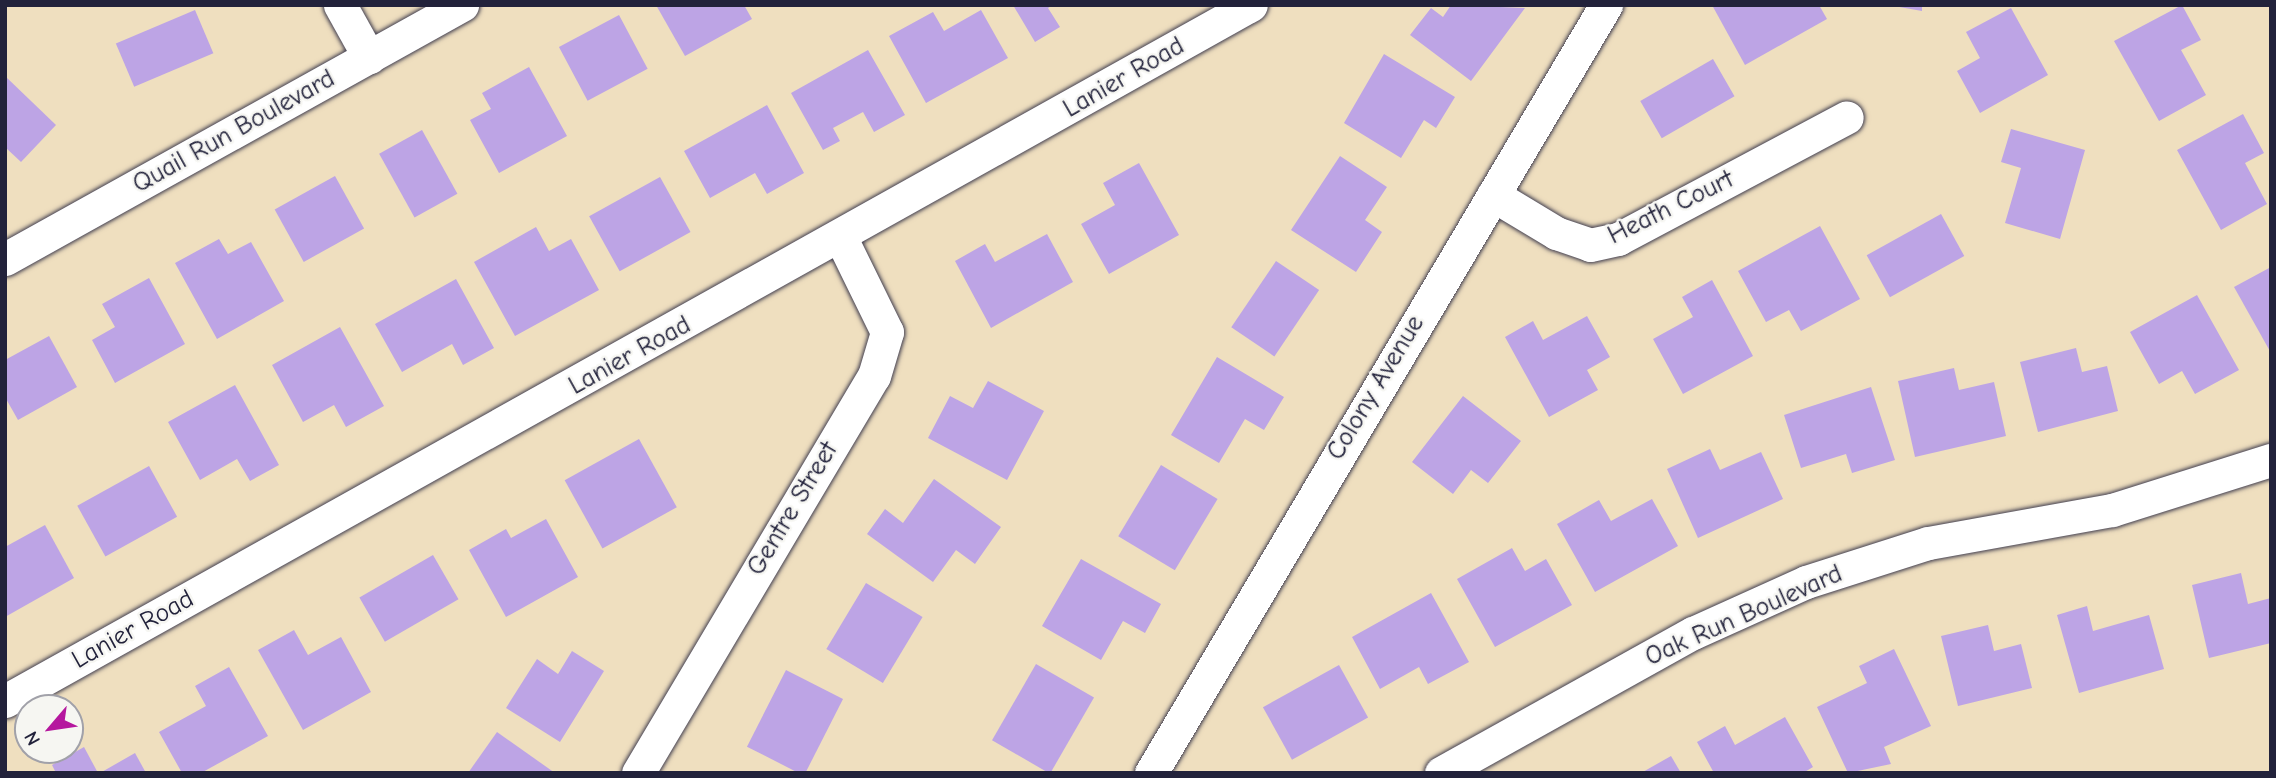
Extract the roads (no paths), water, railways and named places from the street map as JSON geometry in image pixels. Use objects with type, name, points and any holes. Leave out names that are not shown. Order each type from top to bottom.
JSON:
[{"type":"street","points":[[340,5],[369,57]]},
{"type":"street","name":"Quail Run Boulevard","points":[[5,260],[462,5]]},
{"type":"street","name":"Lanier Road","points":[[5,701],[841,238],[1251,5]]},
{"type":"street","name":"Colony Avenue","points":[[1151,773],[1606,5]]},
{"type":"street","name":"Heath Court","points":[[1493,195],[1556,233],[1590,245],[1618,239],[1847,117]]},
{"type":"street","name":"Gentre Street","points":[[638,773],[874,376],[887,332],[841,238]]},
{"type":"street","name":"Oak Run Boulevard","points":[[1441,773],[1693,633],[1806,582],[1928,543],[2112,510],[2271,460]]}]
